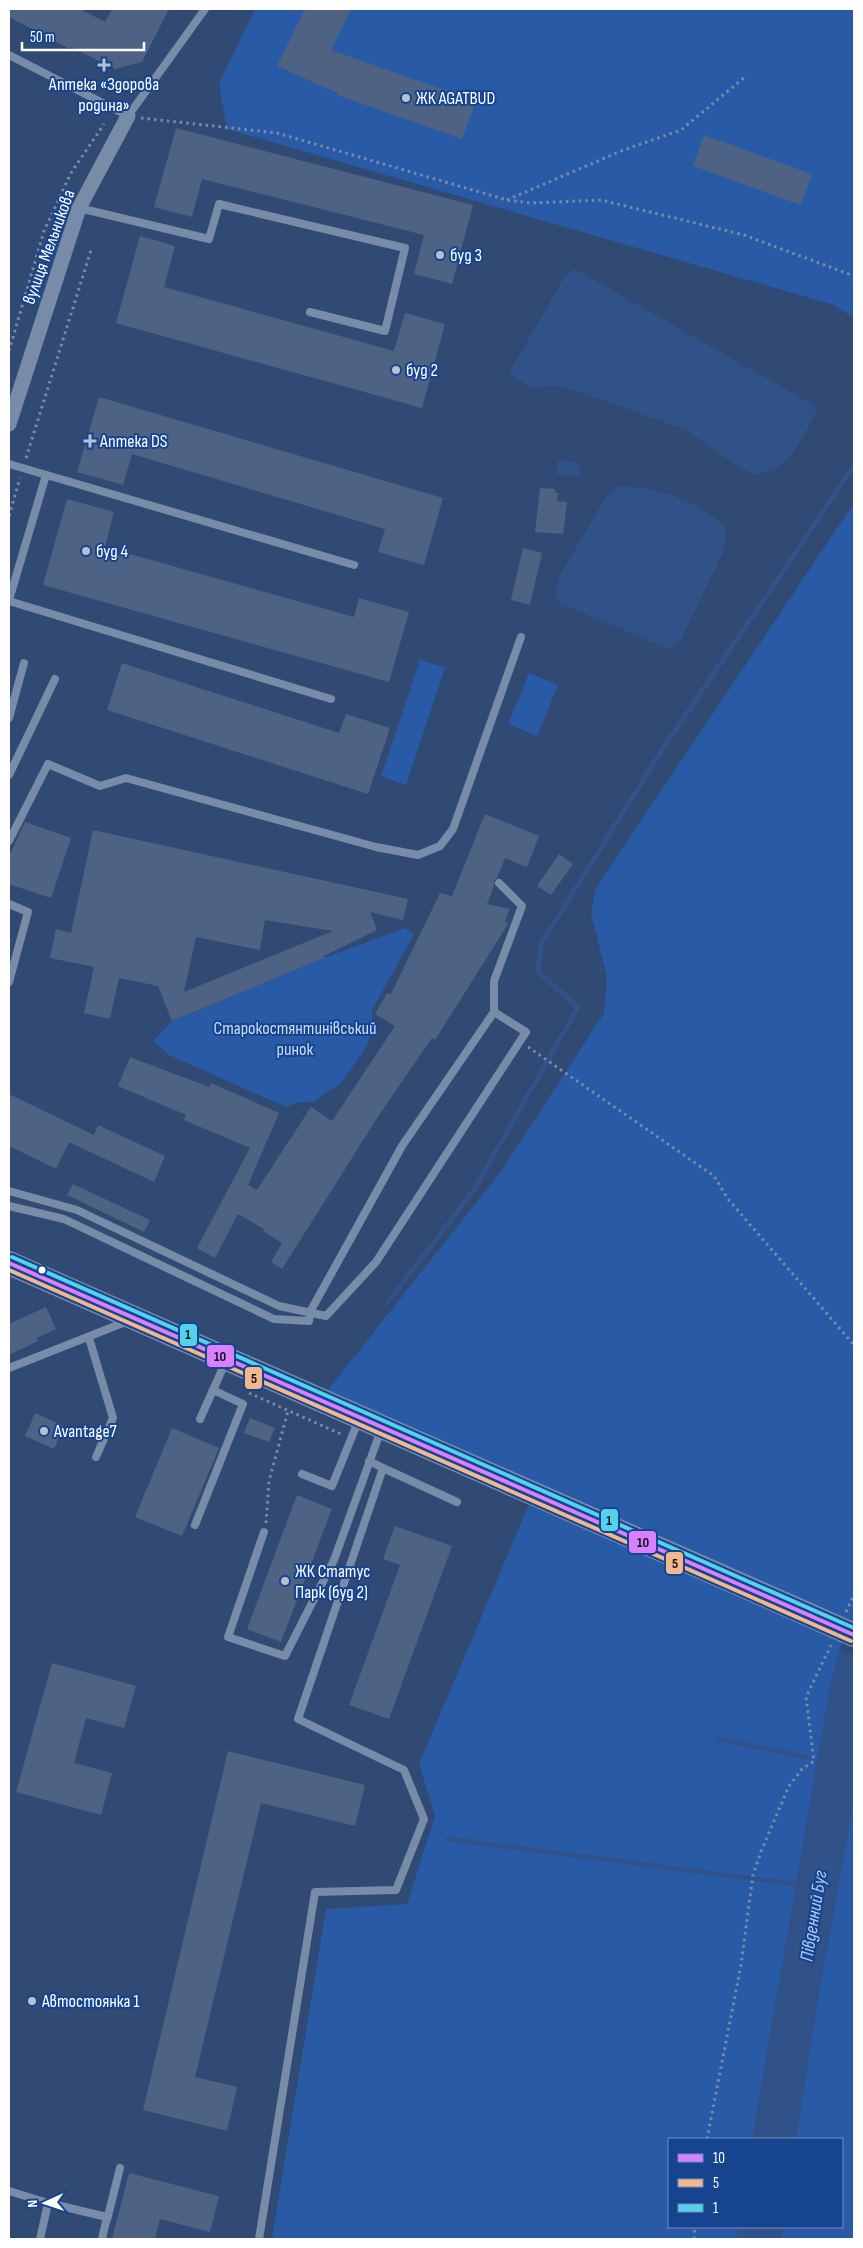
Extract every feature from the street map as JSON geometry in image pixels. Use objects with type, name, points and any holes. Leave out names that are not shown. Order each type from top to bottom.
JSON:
[{"type":"main road","points":[[9,1263],[135,1318],[222,1369],[356,1428],[382,1428],[844,1630]]},
{"type":"street","name":"вулиця Мельникова","points":[[9,424],[79,208],[128,116]]},
{"type":"lane","points":[[9,54],[128,116],[205,9]]},
{"type":"lane","points":[[79,208],[209,239],[219,204],[405,248],[385,331],[310,312]]},
{"type":"lane","points":[[9,464],[354,565]]},
{"type":"lane","points":[[46,475],[9,601],[330,699]]},
{"type":"lane","points":[[9,841],[48,764],[100,786],[126,778],[376,847],[418,855],[440,846],[453,829],[521,637]]},
{"type":"lane","points":[[9,718],[24,663]]},
{"type":"lane","points":[[9,775],[55,679]]},
{"type":"lane","points":[[9,1206],[64,1219],[274,1319],[309,1321],[310,1312],[402,1146],[494,1012],[494,981],[522,906],[499,883]]},
{"type":"lane","points":[[9,904],[28,912],[9,982]]},
{"type":"lane","points":[[9,1191],[76,1210],[279,1306],[326,1316],[376,1262],[526,1032],[494,1012]]},
{"type":"lane","points":[[9,1368],[89,1338],[135,1318]]},
{"type":"lane","points":[[89,1338],[113,1418],[96,1457]]},
{"type":"lane","points":[[200,1419],[222,1369]]},
{"type":"lane","points":[[195,1526],[243,1404],[213,1390]]},
{"type":"lane","points":[[302,1474],[332,1486],[356,1428]]},
{"type":"lane","points":[[264,1532],[228,1637],[285,1656],[334,1560],[382,1428]]},
{"type":"lane","points":[[369,1461],[457,1502]]},
{"type":"lane","points":[[259,2239],[315,1892],[396,1890],[424,1819],[404,1770],[298,1719],[383,1468]]},
{"type":"lane","points":[[102,2239],[120,2168]]},
{"type":"lane","points":[[9,2191],[48,2203],[107,2217],[102,2239]]},
{"type":"lane","points":[[40,2239],[48,2203]]},
{"type":"path","points":[[507,200],[621,150],[681,130],[746,76]]},
{"type":"path","points":[[128,116],[277,133],[507,200],[530,203],[601,200],[744,235],[854,276]]},
{"type":"path","points":[[9,351],[44,231],[71,173],[109,117]]},
{"type":"path","points":[[9,516],[92,247]]},
{"type":"path","points":[[520,1042],[714,1176],[728,1199],[854,1345]]},
{"type":"path","points":[[222,1369],[288,1411],[356,1428]]},
{"type":"path","points":[[264,1532],[269,1481],[288,1411]]},
{"type":"path","points":[[707,2138],[741,1965],[753,1875],[762,1849],[790,1786],[802,1769],[814,1761],[806,1696],[844,1630],[854,1594]]},
{"type":"green space","points":[[255,9],[854,9],[854,318],[834,305],[227,129],[219,84]]},
{"type":"green space","points":[[854,503],[854,1627],[324,1395],[502,1170],[604,1013],[607,976],[591,914],[596,888]]},
{"type":"green space","points":[[420,660],[445,668],[406,785],[381,776]]},
{"type":"green space","points":[[529,673],[558,685],[537,736],[508,724]]},
{"type":"green space","name":"Старокостянтинівський ринок","points":[[405,928],[414,934],[372,1010],[372,1028],[367,1046],[341,1083],[313,1102],[300,1102],[286,1107],[169,1055],[153,1041],[172,1021],[324,958]]},
{"type":"green space","points":[[530,1502],[854,1644],[854,2239],[272,2239],[326,1909],[407,1904],[435,1816],[419,1764]]},
{"type":"water","points":[[575,269],[815,406],[816,414],[791,456],[780,466],[758,475],[739,467],[686,430],[585,394],[554,386],[531,388],[509,373],[565,276]]},
{"type":"water","points":[[558,460],[580,463],[579,477],[556,474]]},
{"type":"water","points":[[619,486],[648,489],[676,497],[703,510],[726,527],[724,551],[681,639],[669,649],[559,603],[555,592],[560,575],[607,495]]},
{"type":"water","name":"Південний Буг","points":[[854,1626],[854,1800],[820,1989],[796,2138],[752,2138],[829,1691],[838,1655]]},
{"type":"water","points":[[738,2228],[784,2228],[782,2239],[736,2239]]},
{"type":"pier","points":[[854,1624],[854,1656],[839,1649]]},
{"type":"building","points":[[9,9],[80,9],[105,22],[112,9],[169,9],[142,62],[115,69],[71,47],[70,49],[9,17]]},
{"type":"building","points":[[305,9],[351,9],[331,50],[476,101],[462,139],[337,95],[337,93],[277,66]]},
{"type":"building","points":[[176,128],[473,205],[452,284],[414,274],[424,235],[202,179],[192,217],[154,207]]},
{"type":"building","points":[[704,135],[812,174],[801,205],[693,166]]},
{"type":"building","points":[[140,236],[175,246],[164,287],[394,351],[405,313],[445,324],[422,408],[116,323]]},
{"type":"building","points":[[99,397],[443,498],[424,565],[378,552],[385,529],[132,454],[123,485],[77,472]]},
{"type":"building","points":[[540,488],[555,489],[555,492],[558,493],[557,501],[567,502],[563,534],[535,532]]},
{"type":"building","points":[[67,499],[114,512],[105,547],[354,617],[359,598],[409,612],[389,682],[43,585]]},
{"type":"building","points":[[523,548],[542,553],[530,605],[511,600]]},
{"type":"building","points":[[122,663],[339,733],[346,714],[390,728],[368,794],[107,710]]},
{"type":"building","points":[[485,814],[539,836],[527,867],[505,858],[494,881],[487,904],[510,909],[505,922],[508,924],[435,1040],[432,1038],[379,1115],[282,1269],[271,1262],[282,1243],[263,1231],[264,1229],[238,1214],[215,1258],[197,1248],[250,1148],[184,1120],[186,1115],[118,1086],[130,1057],[209,1087],[211,1083],[279,1113],[248,1185],[257,1190],[311,1107],[332,1121],[395,1026],[375,1014],[387,993],[391,994],[440,893],[452,896]]},
{"type":"building","points":[[25,822],[71,838],[51,898],[9,884],[9,856]]},
{"type":"building","points":[[93,830],[408,899],[403,920],[370,912],[377,930],[324,956],[324,958],[172,1021],[158,986],[119,978],[110,1019],[84,1013],[94,967],[50,958],[56,929],[71,933]],"holes":[[[265,920],[333,931],[184,992],[196,937],[260,950]]]},
{"type":"building","points":[[559,854],[573,864],[551,895],[537,886]]},
{"type":"building","points":[[9,1094],[94,1135],[98,1125],[165,1156],[154,1182],[69,1142],[56,1169],[9,1146]]},
{"type":"building","points":[[73,1184],[150,1220],[144,1232],[67,1195]]},
{"type":"building","points":[[46,1307],[56,1329],[37,1338],[38,1341],[9,1355],[9,1324]]},
{"type":"building","points":[[35,1413],[64,1426],[54,1449],[25,1436]]},
{"type":"building","points":[[250,1418],[275,1428],[269,1442],[244,1433]]},
{"type":"building","points":[[172,1428],[219,1448],[182,1536],[135,1517]]},
{"type":"building","name":"ЖК Статус Парк (буд 2)","points":[[297,1495],[332,1509],[281,1642],[247,1629]]},
{"type":"building","points":[[395,1526],[452,1546],[389,1719],[349,1705],[400,1565],[383,1559]]},
{"type":"building","points":[[52,1663],[136,1686],[124,1728],[86,1718],[74,1763],[112,1773],[101,1815],[16,1792]]},
{"type":"building","points":[[228,1751],[365,1785],[355,1826],[261,1803],[195,2077],[237,2087],[227,2131],[143,2110]]},
{"type":"building","points":[[129,2173],[219,2196],[210,2232],[160,2219],[155,2239],[112,2239]]},
{"type":"waterway","points":[[388,1302],[474,1190],[578,1007],[538,972],[541,944],[660,753],[854,466]]},
{"type":"waterway","points":[[718,1739],[805,1757]]},
{"type":"waterway","name":"Південний Буг","points":[[448,1839],[802,1885]]},
{"type":"transit line","name":"1","points":[[12,1257],[854,1628]]},
{"type":"transit line","name":"10","points":[[9,1263],[854,1635]]},
{"type":"transit line","name":"5","points":[[9,1270],[851,1641]]},
{"type":"place","name":"Аптека «Здорова родина»","points":[[104,65]]},
{"type":"place","name":"ЖК AGATBUD","points":[[406,98]]},
{"type":"place","name":"буд 3","points":[[440,255]]},
{"type":"place","name":"буд 2","points":[[396,370]]},
{"type":"place","name":"Аптека DS","points":[[90,441]]},
{"type":"place","name":"буд 4","points":[[86,551]]},
{"type":"place","name":"Avantage7","points":[[44,1431]]},
{"type":"place","name":"ЖК Статус Парк (буд 2)","points":[[285,1581]]},
{"type":"place","name":"Автостоянка 1","points":[[32,2001]]}]
